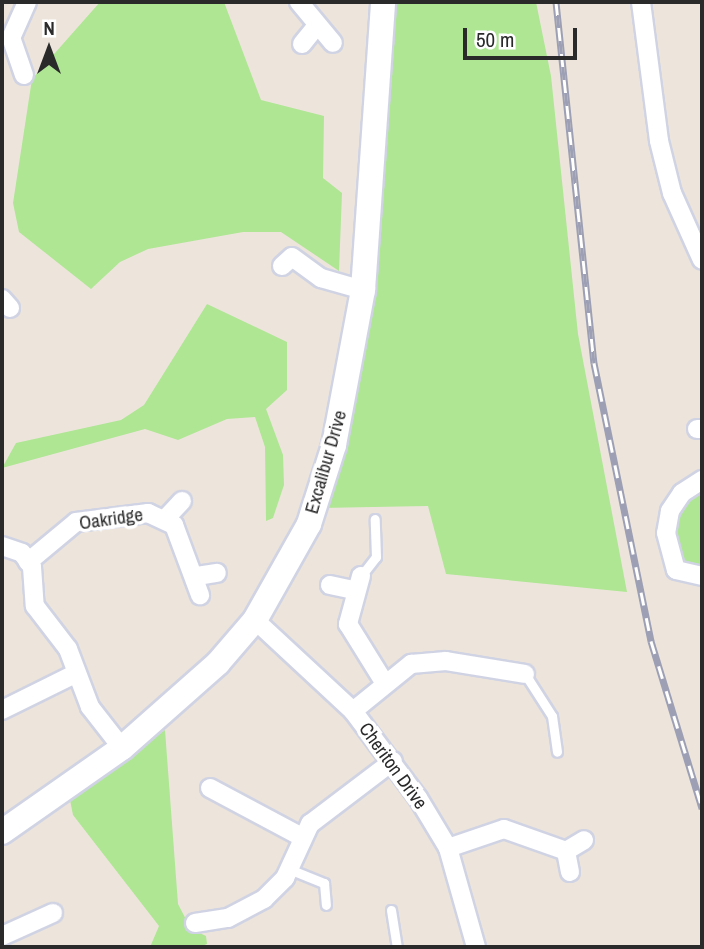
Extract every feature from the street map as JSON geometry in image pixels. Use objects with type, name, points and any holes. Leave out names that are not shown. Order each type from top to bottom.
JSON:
[{"type":"street","points":[[24,75],[9,55],[13,26],[27,2]]},
{"type":"street","points":[[299,2],[316,27],[333,43]]},
{"type":"street","name":"Excalibur Drive","points":[[2,832],[122,748],[218,663],[255,620],[309,524],[323,485],[363,290],[383,2]]},
{"type":"street","points":[[641,2],[659,141],[672,193],[702,260]]},
{"type":"street","points":[[302,44],[316,27]]},
{"type":"street","points":[[282,266],[292,257],[321,278],[363,290]]},
{"type":"street","points":[[702,480],[670,511],[666,533],[676,570],[702,576]]},
{"type":"street","name":"Oakridge","points":[[167,517],[182,501]]},
{"type":"street","name":"Oakridge","points":[[28,562],[76,522],[148,513],[167,517]]},
{"type":"street","name":"Oakridge","points":[[167,517],[197,576],[200,596]]},
{"type":"street","points":[[2,547],[28,562],[36,606],[68,649],[75,674],[90,707],[122,748]]},
{"type":"street","points":[[197,576],[217,573]]},
{"type":"street","points":[[330,585],[357,583],[348,624],[354,643],[384,681]]},
{"type":"street","name":"Cheriton Drive","points":[[255,620],[353,711],[393,761],[448,848],[476,947]]},
{"type":"street","points":[[353,711],[384,681],[430,661],[525,674]]},
{"type":"street","points":[[2,710],[75,674]]},
{"type":"street","points":[[195,923],[216,929],[264,899],[289,869],[300,836],[393,761]]},
{"type":"street","points":[[228,795],[234,777]]},
{"type":"street","points":[[210,788],[228,795],[300,836]]},
{"type":"street","points":[[448,848],[504,830],[566,851]]},
{"type":"street","points":[[566,851],[584,839]]},
{"type":"street","points":[[566,851],[570,872]]},
{"type":"street","points":[[2,936],[53,913]]},
{"type":"lane","points":[[357,583],[376,557],[375,519]]},
{"type":"lane","points":[[525,674],[552,716],[557,752]]},
{"type":"lane","points":[[289,869],[324,883],[326,905]]},
{"type":"lane","points":[[391,911],[397,947]]},
{"type":"green space","points":[[100,2],[224,2],[261,100],[324,116],[323,178],[342,193],[339,271],[281,232],[243,232],[148,249],[120,262],[91,289],[19,232],[13,203],[32,79]]},
{"type":"green space","points":[[392,2],[536,2],[551,76],[578,334],[627,592],[446,574],[428,506],[319,508],[377,254]]},
{"type":"green space","points":[[207,304],[287,342],[287,390],[266,409],[283,455],[284,485],[273,518],[266,521],[265,447],[255,417],[227,419],[178,440],[145,429],[2,468],[16,443],[121,420],[144,405]]},
{"type":"green space","points":[[702,488],[702,576],[676,570],[666,533],[684,501]]},
{"type":"green space","points":[[165,730],[178,904],[191,929],[206,936],[207,944],[199,947],[150,947],[159,926],[73,815],[70,800]]},
{"type":"railway","points":[[556,2],[594,363],[651,641],[702,808]]}]
